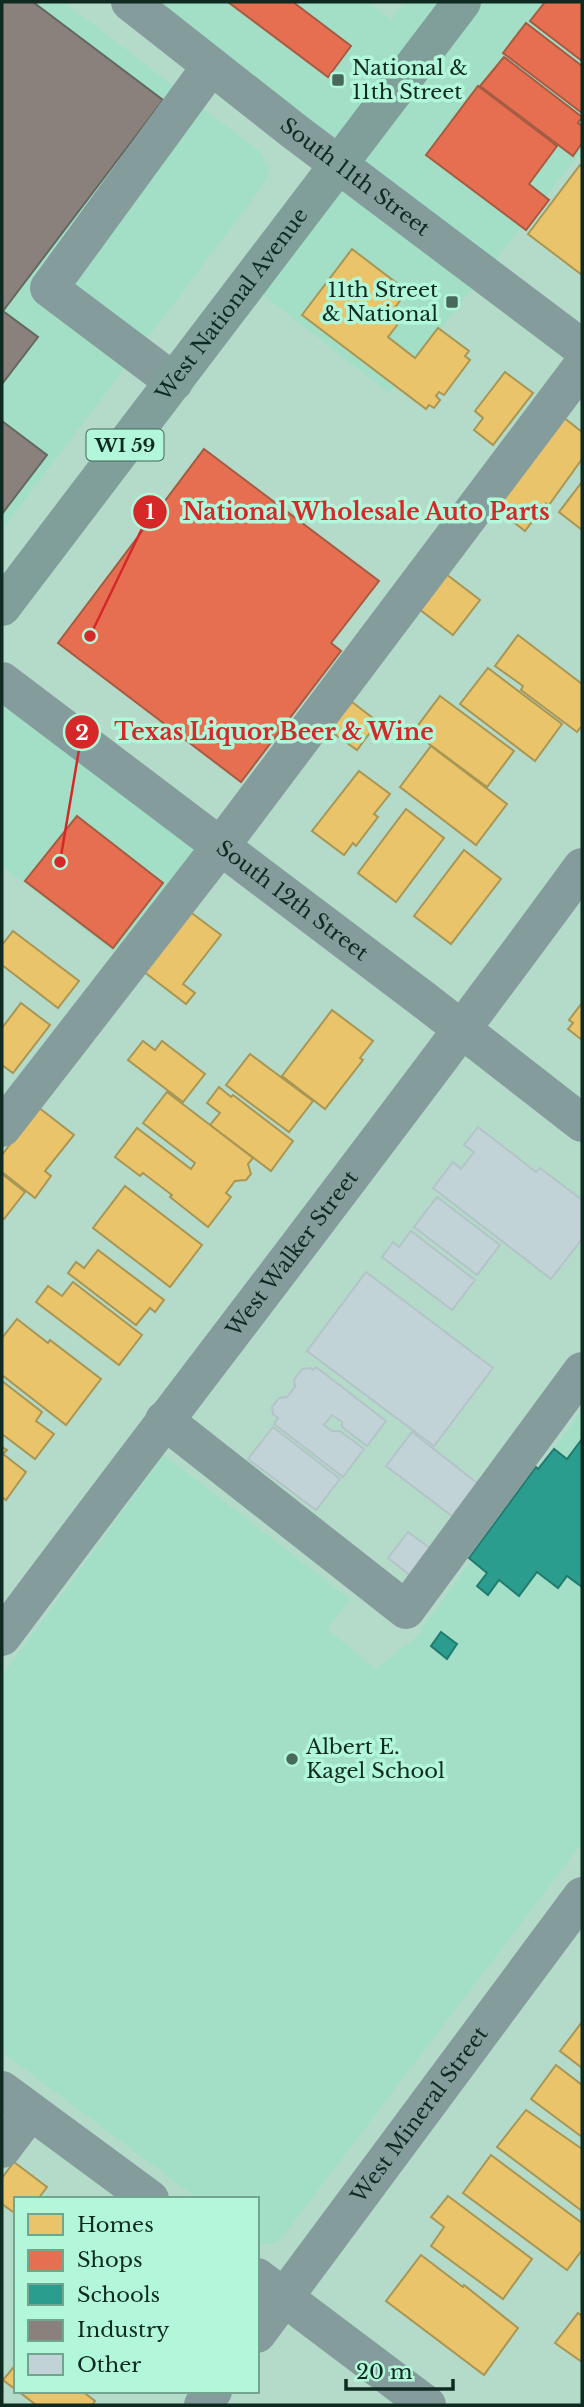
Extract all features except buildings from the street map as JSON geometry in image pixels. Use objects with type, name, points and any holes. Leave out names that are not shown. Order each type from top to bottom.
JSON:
[{"type":"main road","name":"West National Avenue","points":[[2,607],[461,2]]},
{"type":"street","name":"South 11th Street","points":[[130,2],[582,348]]},
{"type":"street","points":[[174,382],[49,288],[211,66]]},
{"type":"street","points":[[2,1128],[220,847],[582,366]]},
{"type":"street","name":"South 12th Street","points":[[2,681],[582,1123]]},
{"type":"street","name":"West Walker Street","points":[[2,1637],[462,1030],[582,867]]},
{"type":"street","points":[[164,1420],[406,1609],[582,1371]]},
{"type":"street","name":"West Mineral Street","points":[[259,2327],[271,2286],[582,1896]]},
{"type":"street","points":[[2,2149],[16,2101],[147,2197]]},
{"type":"street","points":[[271,2286],[427,2405]]},
{"type":"shaded area","points":[[2,2],[64,2],[259,151],[269,168],[267,179],[256,195],[2,530]]},
{"type":"shaded area","points":[[130,2],[368,2],[391,19],[405,2],[582,2],[582,159],[578,156],[389,393],[248,283],[339,164]]},
{"type":"shaded area","points":[[2,681],[220,847],[129,964],[2,866]]},
{"type":"shaded area","name":"Albert E. Kagel School","points":[[582,1410],[582,1843],[280,2240],[263,2244],[259,2243],[259,2197],[195,2197],[2,2052],[2,1676],[164,1455],[350,1599],[327,1629],[376,1669],[415,1638]]},
{"type":"place","name":"National & 11th Street","points":[[338,80]]},
{"type":"place","name":"11th Street & National","points":[[452,302]]},
{"type":"place","name":"National Wholesale Auto Parts","points":[[90,636]]},
{"type":"place","name":"Texas Liquor Beer & Wine","points":[[60,862]]},
{"type":"place","name":"Albert E. Kagel School","points":[[292,1759]]}]
